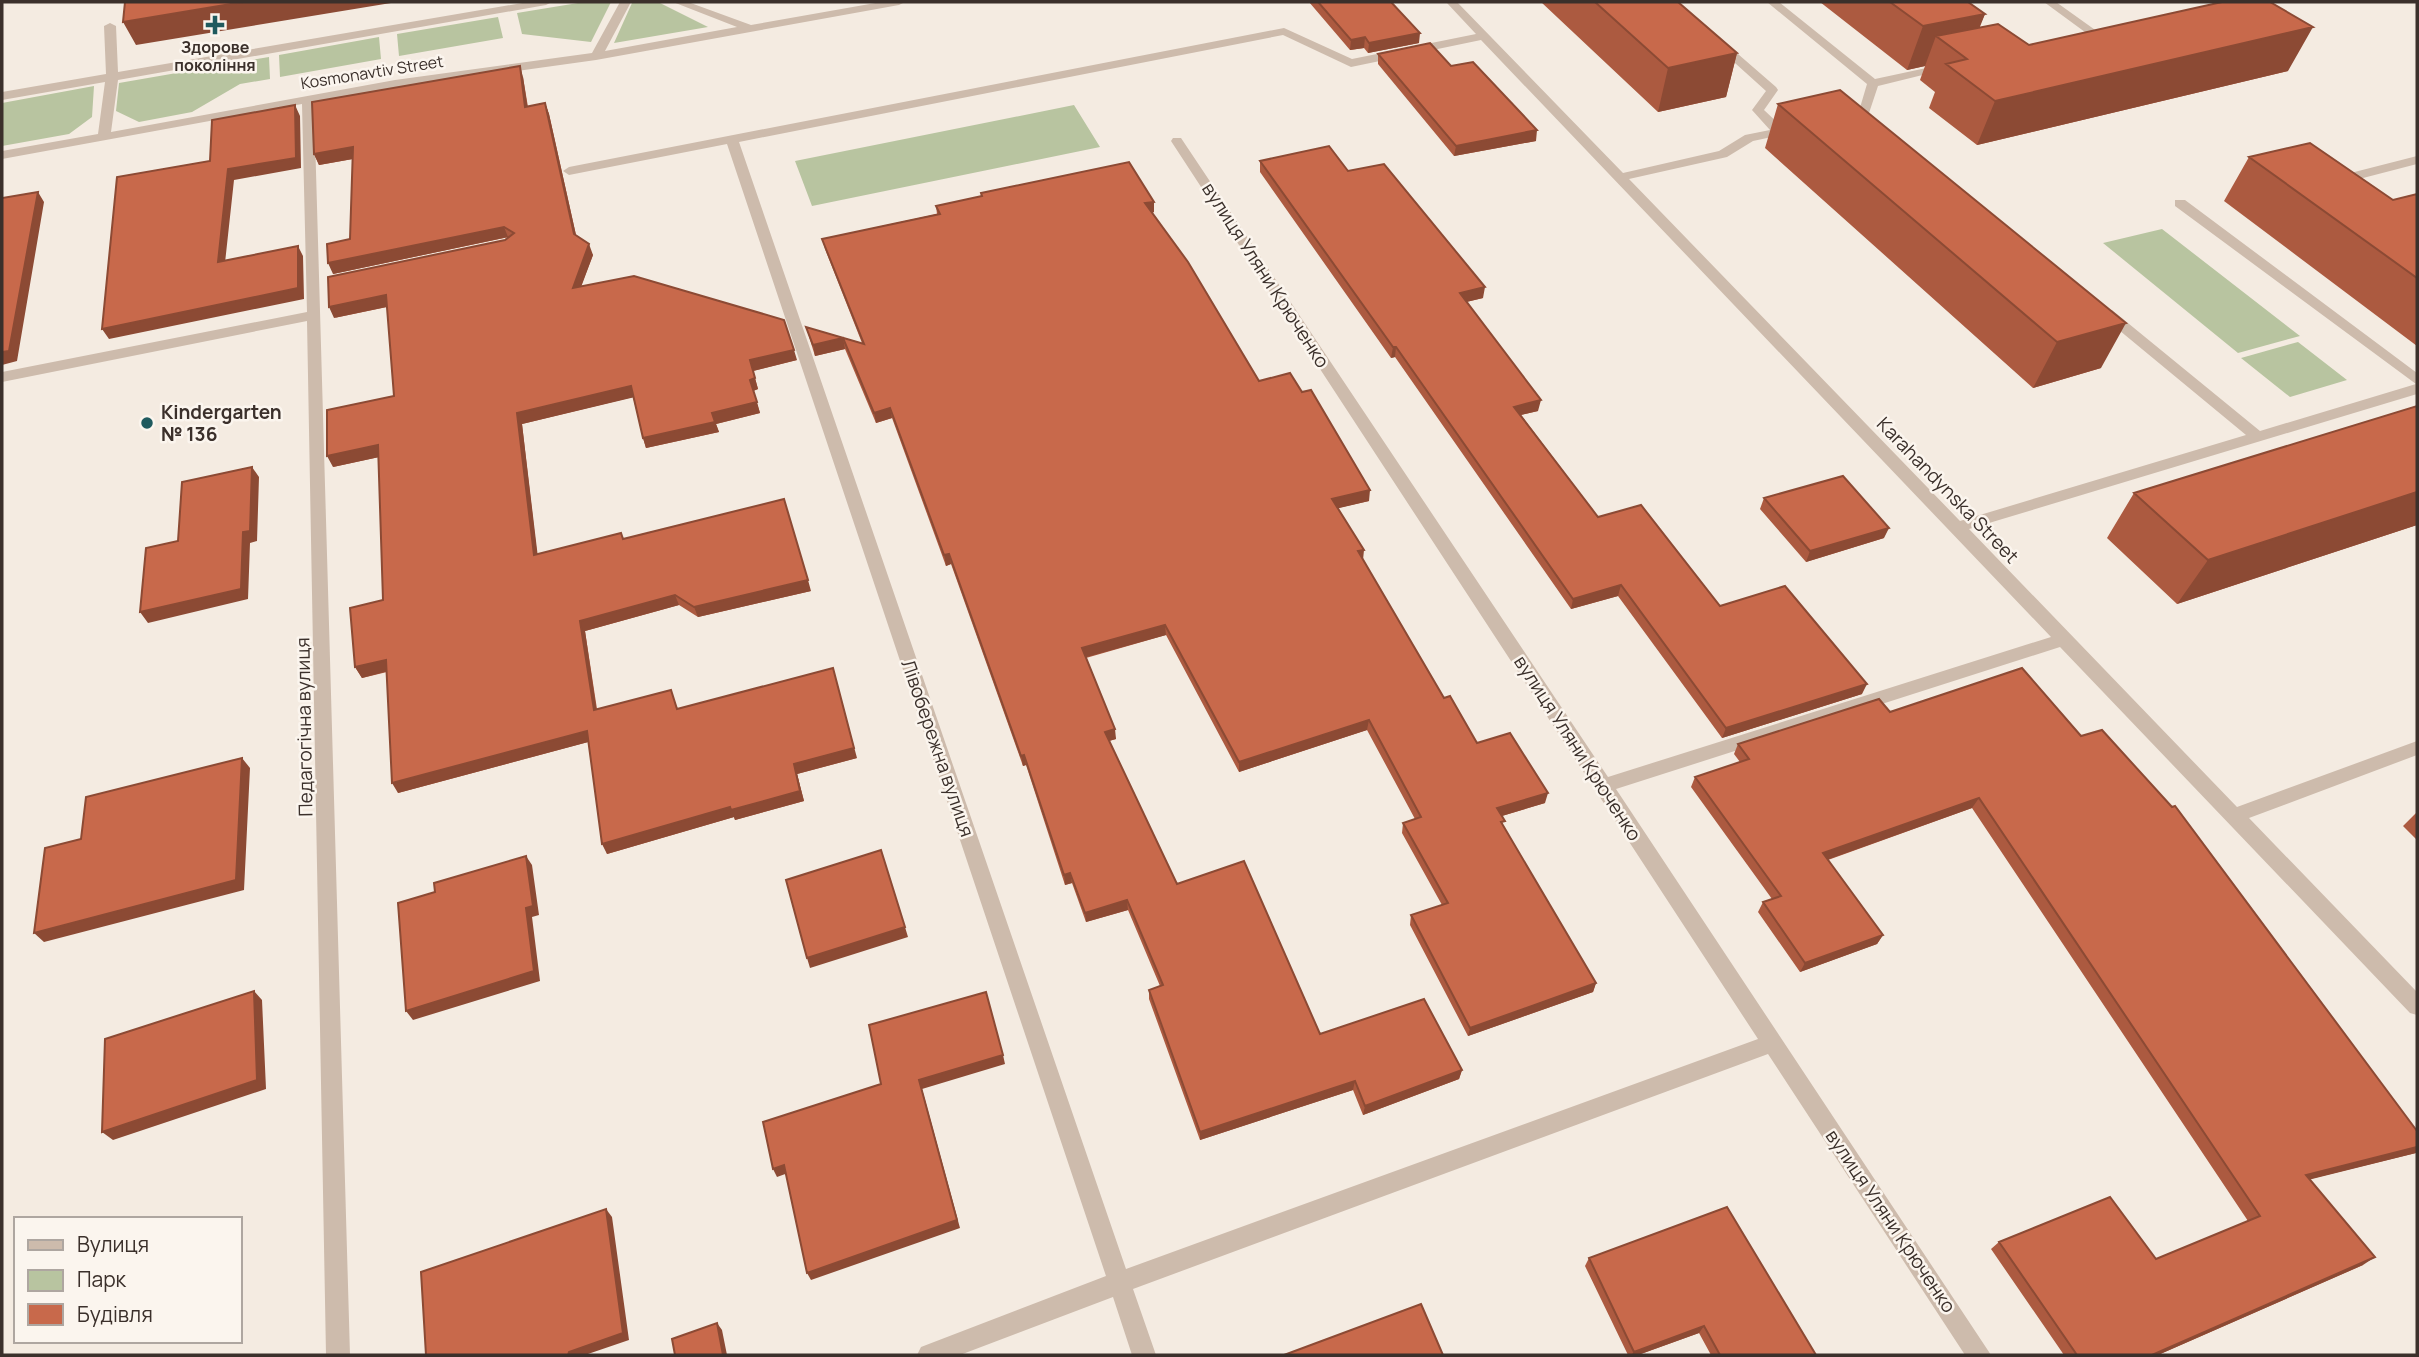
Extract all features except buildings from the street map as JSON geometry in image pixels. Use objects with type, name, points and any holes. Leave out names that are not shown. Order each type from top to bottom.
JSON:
[{"type":"street","name":"Kosmonavtiv Street","points":[[2,96],[546,2]]},
{"type":"street","points":[[596,56],[625,2]]},
{"type":"street","name":"Kosmonavtiv Street","points":[[677,2],[749,28]]},
{"type":"street","name":"Kosmonavtiv Street","points":[[2,155],[395,83],[596,56],[899,2]]},
{"type":"street","name":"Karahandynska Street","points":[[1451,2],[1954,528],[2417,1006]]},
{"type":"street","points":[[1772,2],[1874,83],[1959,66]]},
{"type":"street","points":[[2049,2],[2099,37],[2074,42]]},
{"type":"street","points":[[104,136],[112,77],[110,26]]},
{"type":"street","points":[[569,171],[1284,31],[1350,63],[1485,36]]},
{"type":"street","points":[[1712,37],[1772,90],[1758,110],[1779,132]]},
{"type":"street","points":[[1828,121],[1869,117],[1874,83]]},
{"type":"street","name":"Педагогічна вулиця","points":[[308,99],[320,284],[313,315],[321,537],[338,1355]]},
{"type":"street","points":[[1618,178],[1723,155],[1749,138],[1804,127]]},
{"type":"street","name":"Лівобережна вулиця","points":[[732,140],[1144,1355]]},
{"type":"street","name":"вулиця Уляни Крюченко","points":[[1177,141],[1979,1355]]},
{"type":"street","points":[[2322,184],[2417,160]]},
{"type":"street","points":[[2180,203],[2417,380]]},
{"type":"street","points":[[2097,305],[2258,437]]},
{"type":"street","points":[[2,377],[313,315]]},
{"type":"street","points":[[1954,528],[2417,389]]},
{"type":"street","points":[[1603,786],[2064,639]]},
{"type":"street","points":[[2234,816],[2417,748]]},
{"type":"street","points":[[929,1355],[1772,1043]]},
{"type":"green space","points":[[584,2],[611,2],[591,42],[522,34],[517,13]]},
{"type":"green space","points":[[658,2],[708,27],[614,43],[632,3]]},
{"type":"green space","points":[[498,17],[503,38],[399,56],[397,34]]},
{"type":"green space","points":[[379,37],[381,59],[280,77],[279,55]]},
{"type":"green space","points":[[269,57],[270,79],[240,84],[192,112],[139,122],[116,111],[119,83]]},
{"type":"green space","points":[[94,86],[92,117],[69,134],[2,146],[2,103]]},
{"type":"green space","points":[[1074,105],[1100,147],[812,206],[795,161]]},
{"type":"green space","points":[[2162,229],[2300,336],[2238,353],[2103,243]]},
{"type":"green space","points":[[2298,342],[2347,380],[2290,397],[2241,358]]},
{"type":"place","name":"Здорове покоління","points":[[215,25]]},
{"type":"place","name":"Kindergarten № 136","points":[[147,423]]}]
